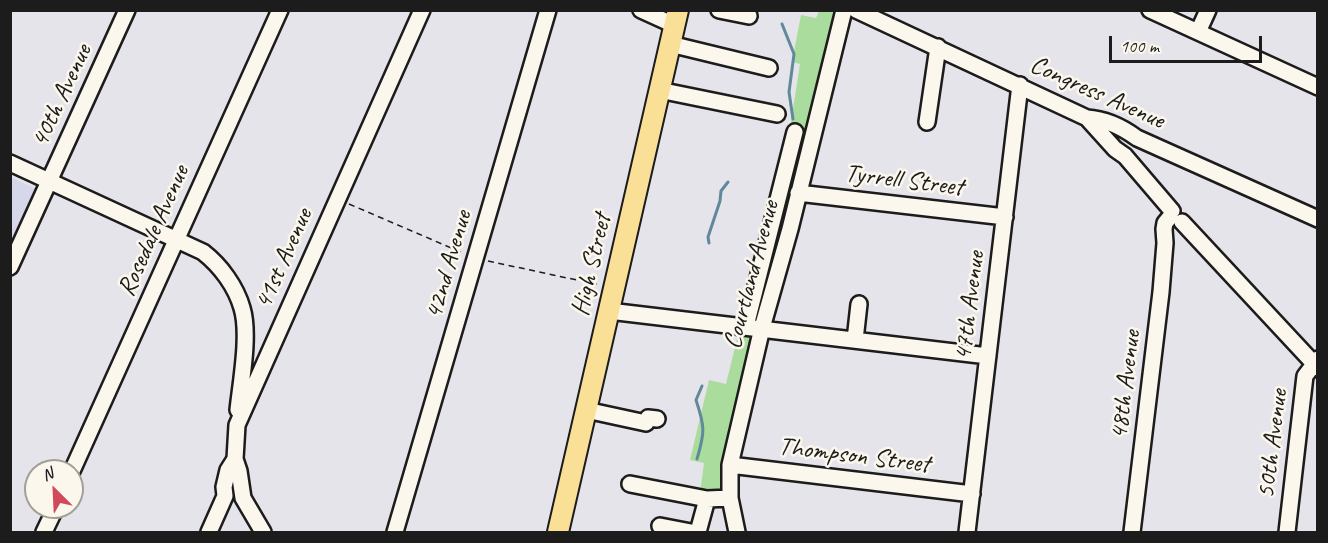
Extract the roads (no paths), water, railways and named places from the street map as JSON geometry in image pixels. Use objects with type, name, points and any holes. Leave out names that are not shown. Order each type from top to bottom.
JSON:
[{"type":"main road","name":"High Street","points":[[558,532],[674,27]]},
{"type":"street","name":"40th Avenue","points":[[10,267],[128,10]]},
{"type":"street","name":"Rosedale Avenue","points":[[77,459],[280,10]]},
{"type":"street","name":"41st Avenue","points":[[209,532],[225,496],[228,470],[235,459],[237,425],[422,10]]},
{"type":"street","name":"42nd Avenue","points":[[396,532],[548,10]]},
{"type":"street","points":[[641,10],[674,27],[769,68]]},
{"type":"street","points":[[719,10],[749,16]]},
{"type":"street","name":"Courtland Avenue","points":[[737,532],[730,498],[730,465],[762,328],[844,10]]},
{"type":"street","name":"Congress Avenue","points":[[856,10],[1087,118],[1100,118],[1137,138],[1317,219]]},
{"type":"street","points":[[1150,10],[1317,87]]},
{"type":"street","points":[[1198,32],[1208,10]]},
{"type":"street","points":[[927,122],[938,47]]},
{"type":"street","name":"47th Avenue","points":[[967,532],[1020,85]]},
{"type":"street","points":[[659,90],[777,114]]},
{"type":"street","points":[[1087,118],[1114,149],[1125,156],[1176,218],[1316,363]]},
{"type":"street","name":"Courtland Avenue","points":[[746,326],[795,132]]},
{"type":"street","points":[[1125,156],[1137,138]]},
{"type":"street","points":[[10,163],[204,252],[216,262],[232,285],[243,309],[243,352],[237,425]]},
{"type":"street","name":"Tyrrell Street","points":[[798,193],[1005,217]]},
{"type":"street","name":"48th Avenue","points":[[1132,532],[1161,292],[1165,223],[1176,218]]},
{"type":"street","points":[[855,340],[859,304]]},
{"type":"street","points":[[609,311],[988,356]]},
{"type":"street","points":[[243,352],[264,362]]},
{"type":"street","name":"50th Avenue","points":[[1287,532],[1305,376],[1316,363]]},
{"type":"street","points":[[586,410],[646,423],[648,417],[657,419]]},
{"type":"street","points":[[235,459],[243,498],[263,532]]},
{"type":"street","name":"Thompson Street","points":[[730,465],[972,494]]},
{"type":"street","points":[[630,483],[707,499],[730,498]]},
{"type":"street","points":[[225,496],[243,498]]},
{"type":"street","points":[[698,532],[707,499]]},
{"type":"street","points":[[660,526],[691,532]]},
{"type":"waterway","points":[[782,24],[794,54],[789,92],[793,119]]},
{"type":"waterway","points":[[709,243],[708,237],[721,191],[728,182]]},
{"type":"waterway","points":[[697,459],[703,430],[696,400],[702,386]]}]
